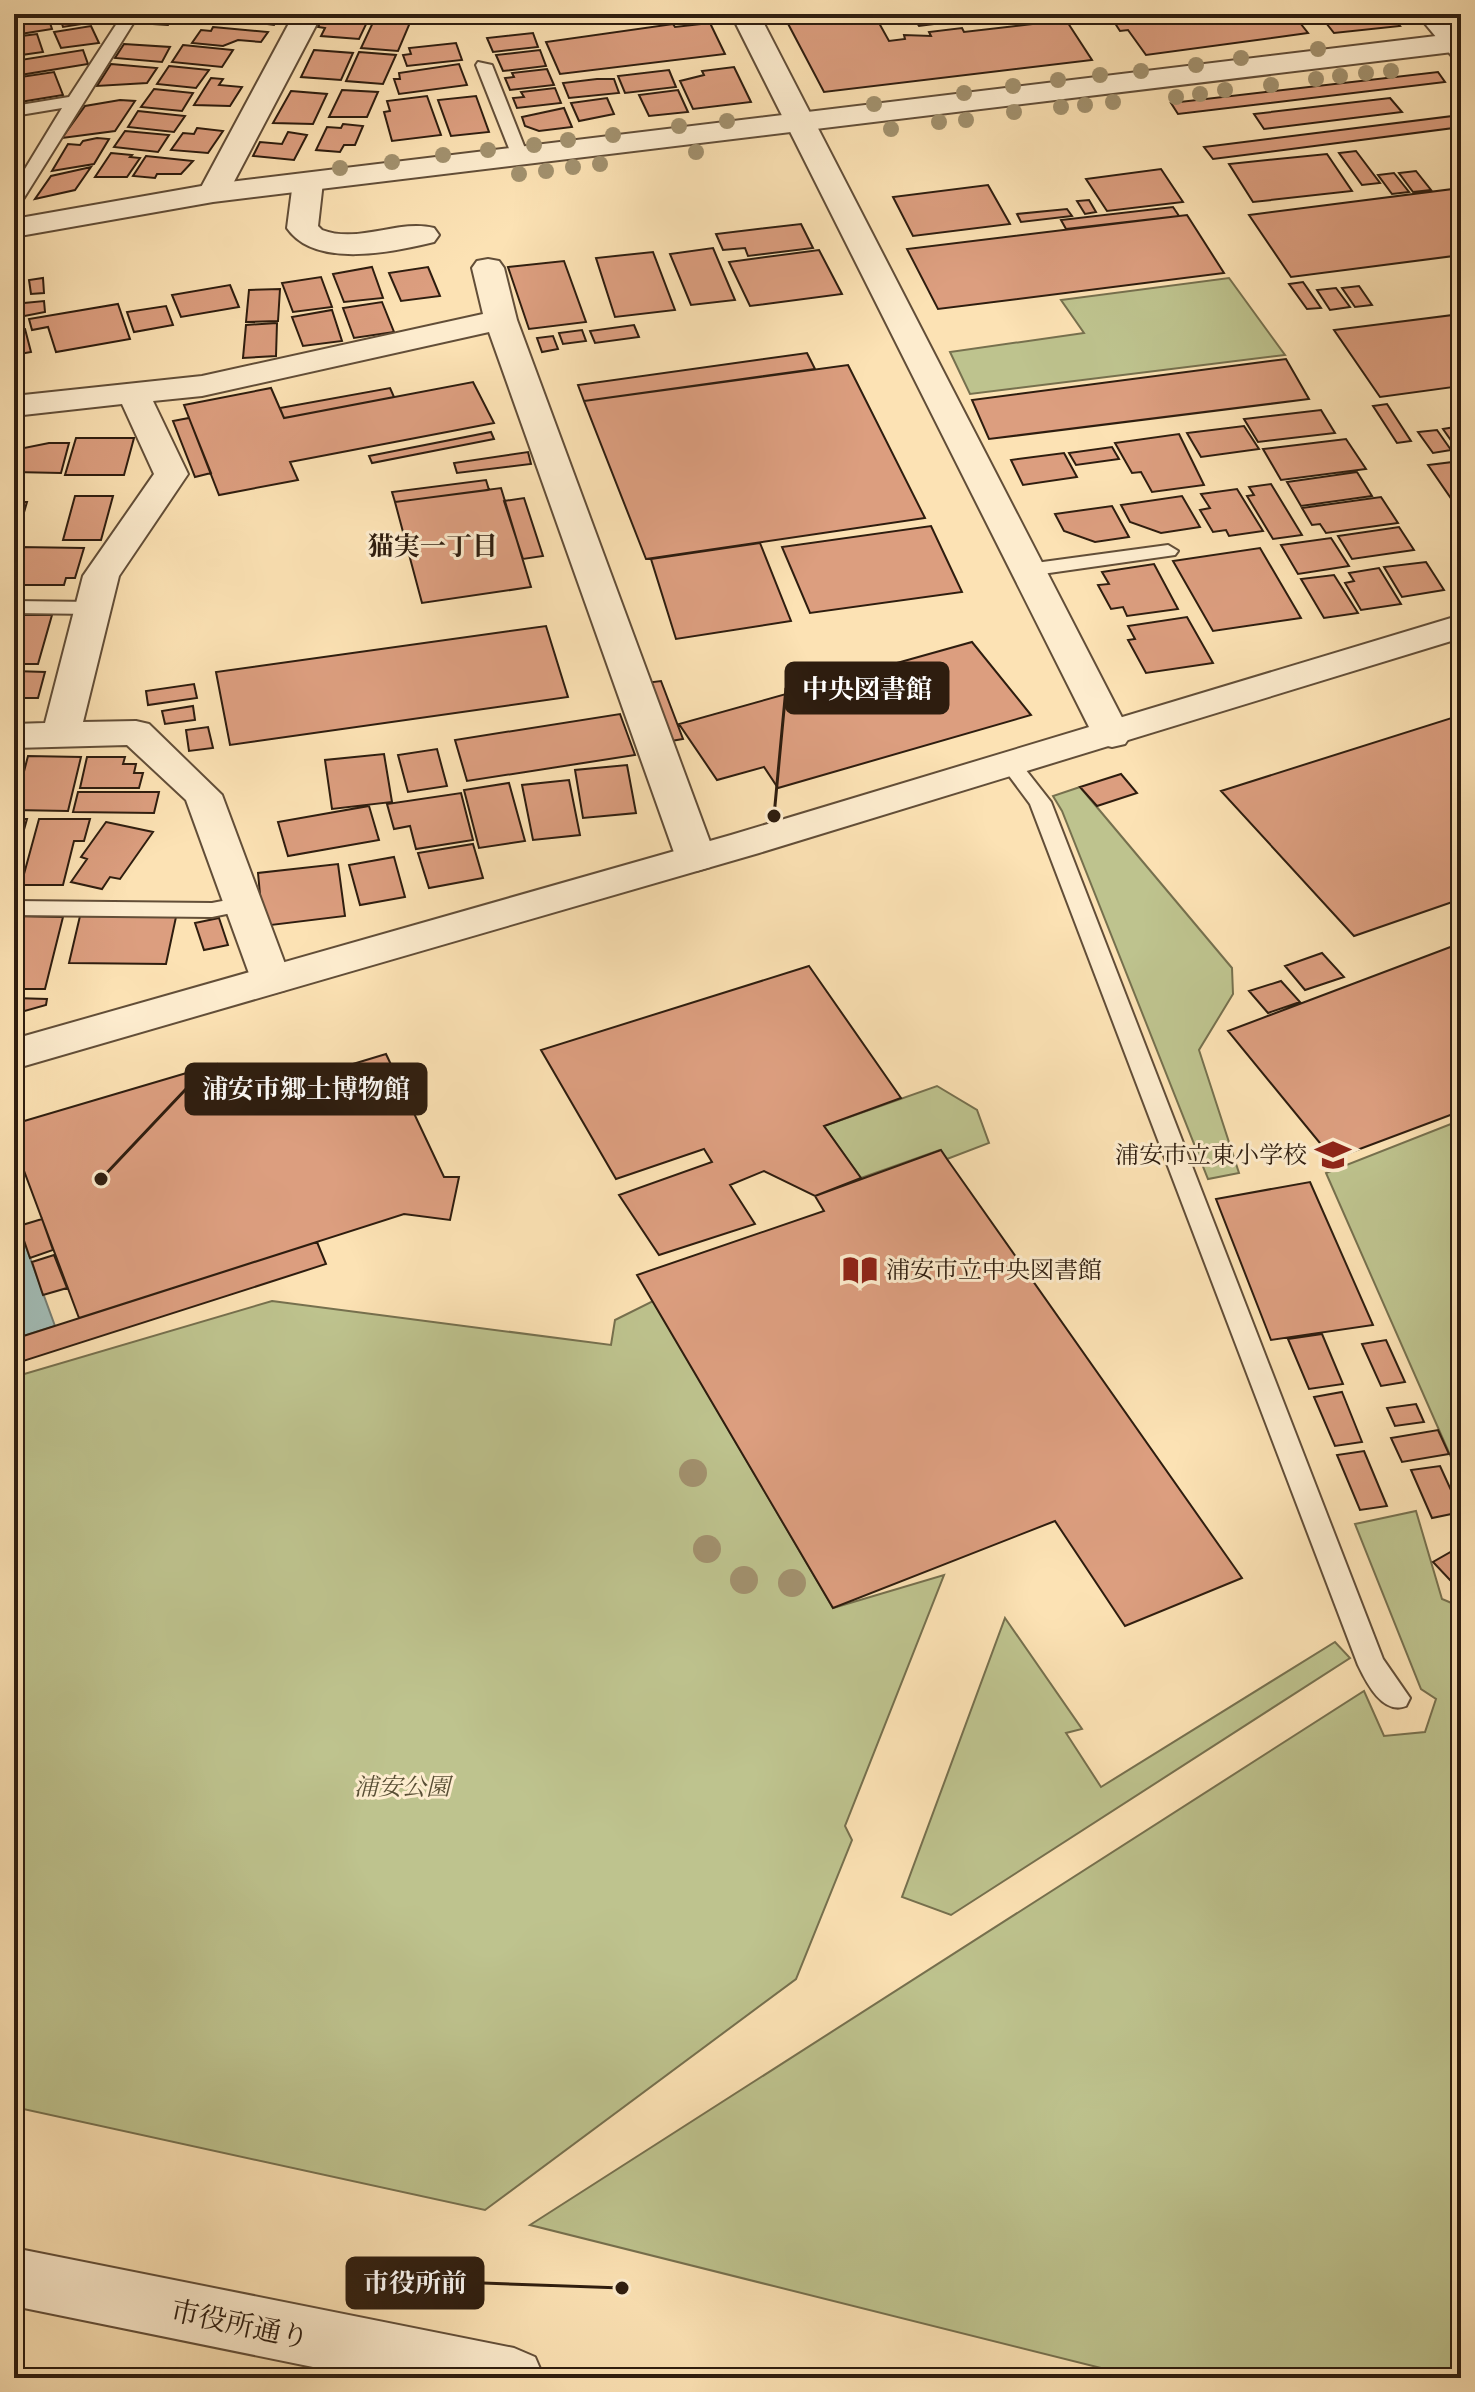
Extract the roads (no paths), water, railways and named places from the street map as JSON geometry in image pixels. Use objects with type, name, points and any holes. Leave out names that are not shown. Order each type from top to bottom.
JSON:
[{"type":"street","points":[[213,193],[308,14]]},
{"type":"street","points":[[745,14],[1112,735]]},
{"type":"street","points":[[1431,14],[1459,45]]},
{"type":"street","points":[[14,228],[213,193],[1459,45]]},
{"type":"street","points":[[308,182],[302,228],[306,235],[333,244],[388,248],[423,235]]},
{"type":"street","points":[[488,268],[501,320],[696,858]]},
{"type":"street","points":[[14,406],[202,386],[501,320]]},
{"type":"street","points":[[61,735],[101,576],[171,474],[133,393]]},
{"type":"street","points":[[14,1054],[1011,765],[1461,626]]},
{"type":"street","points":[[14,736],[136,733],[203,795],[270,980]]},
{"type":"street","name":"市役所通り","points":[[14,2277],[514,2378]]},
{"type":"lane","points":[[14,201],[131,14]]},
{"type":"lane","points":[[484,65],[520,156]]},
{"type":"lane","points":[[14,111],[74,101]]},
{"type":"lane","points":[[1028,570],[1168,551]]},
{"type":"lane","points":[[14,607],[93,608]]},
{"type":"lane","points":[[1011,765],[1040,802],[1372,1665],[1396,1698]]},
{"type":"lane","points":[[14,908],[212,910],[243,904]]},
{"type":"water","points":[[14,1214],[55,1326],[14,1339]]},
{"type":"place","name":"中央図書館","points":[[774,816]]},
{"type":"place","name":"浦安市立東小学校","points":[[1333,1155]]},
{"type":"place","name":"浦安市郷土博物館","points":[[101,1179]]},
{"type":"place","name":"浦安市立中央図書館","points":[[860,1270]]},
{"type":"place","name":"市役所前","points":[[622,2288]]},
{"type":"district","name":"猫実一丁目","points":[[433,546]]},
{"type":"park label","name":"浦安公園","points":[[402,1787]]}]
